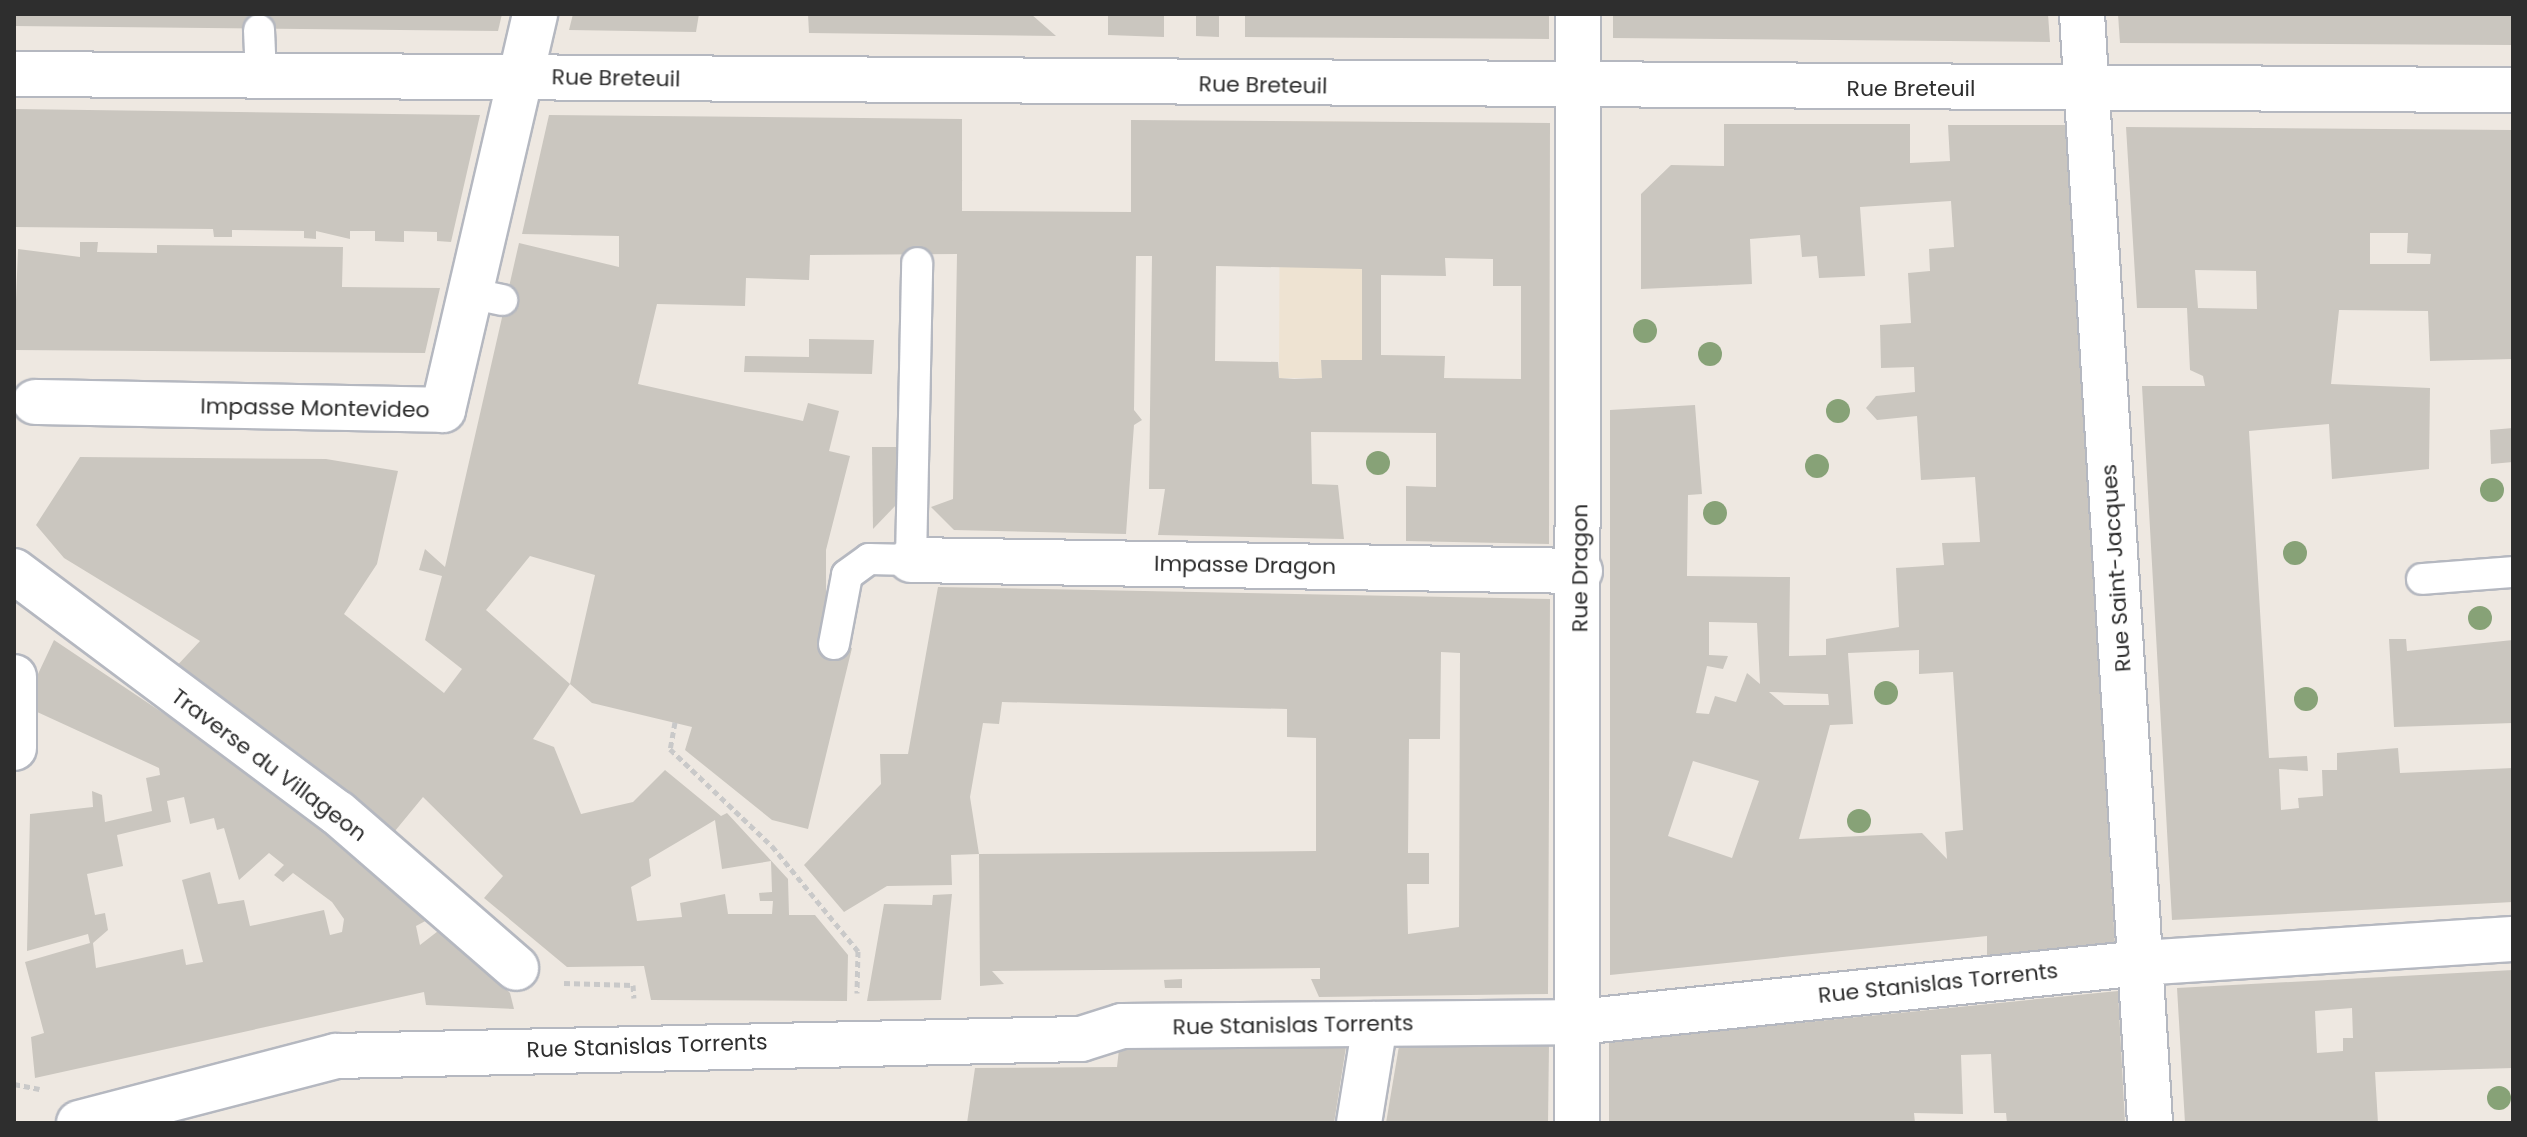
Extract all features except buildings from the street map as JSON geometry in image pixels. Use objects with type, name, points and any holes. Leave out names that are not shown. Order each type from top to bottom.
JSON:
[{"type":"street","name":"Impasse Montevideo","points":[[35,402],[443,410],[485,297],[535,14]]},
{"type":"street","name":"Rue Dragon","points":[[1577,1123],[1580,571],[1578,14]]},
{"type":"street","name":"Rue Saint-Jacques","points":[[2082,14],[2150,1123]]},
{"type":"street","name":"Rue Breteuil","points":[[14,74],[522,76],[1579,88],[2513,90]]},
{"type":"street","name":"Impasse Dragon","points":[[911,560],[1580,571]]},
{"type":"street","name":"Traverse du Villageon","points":[[14,571],[338,813],[516,968]]},
{"type":"street","points":[[14,677],[14,748]]},
{"type":"street","name":"Rue Stanislas Torrents","points":[[79,1123],[336,1056],[1081,1039],[1122,1026],[1578,1022],[2141,963],[2513,939]]},
{"type":"street","points":[[1359,1123],[1375,1024]]},
{"type":"lane","points":[[259,30],[261,76]]},
{"type":"lane","points":[[834,644],[847,575],[869,559],[911,560],[917,263]]},
{"type":"lane","points":[[2422,579],[2513,572]]},
{"type":"path","points":[[675,722],[670,749],[772,846],[858,951],[857,1001]]},
{"type":"path","points":[[556,982],[633,985],[636,1010]]},
{"type":"shaded area","points":[[1280,121],[1381,122],[1381,378],[1279,378]]}]
